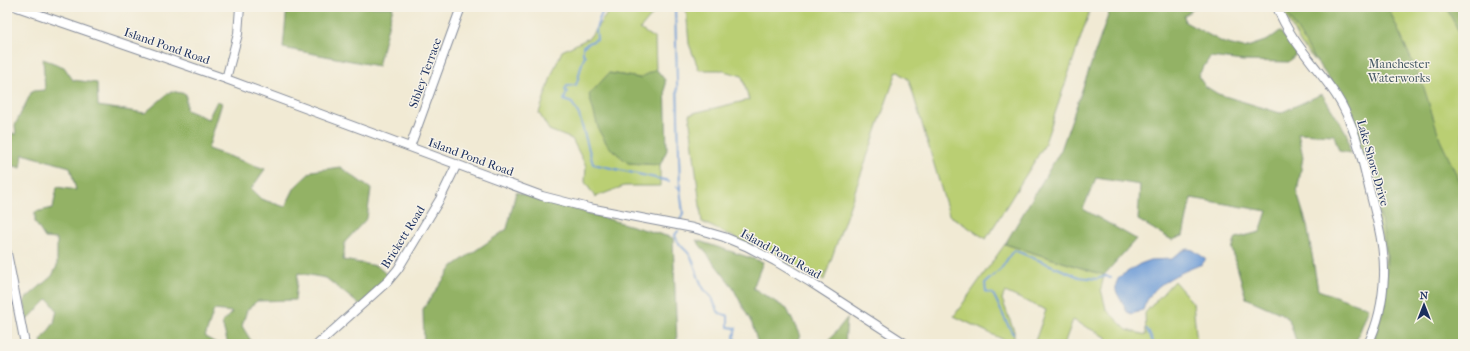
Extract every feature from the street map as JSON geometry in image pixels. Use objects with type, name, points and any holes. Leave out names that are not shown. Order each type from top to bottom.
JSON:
[{"type":"street","name":"Island Pond Road","points":[[19,7],[226,79],[519,188],[560,201],[613,213],[693,228],[724,237],[746,246],[775,261],[906,344]]},
{"type":"street","points":[[226,79],[238,34],[240,7]]},
{"type":"street","name":"Sibley Terrace","points":[[410,147],[462,7]]},
{"type":"street","name":"Lake Shore Drive","points":[[1277,7],[1288,30],[1322,75],[1344,109],[1361,156],[1375,212],[1383,260],[1382,292],[1376,319],[1368,344]]},
{"type":"street","name":"Brickett Road","points":[[318,344],[384,285],[398,269],[440,199],[457,164]]},
{"type":"street","points":[[7,253],[24,344]]},
{"type":"green space","points":[[287,7],[393,7],[378,66],[283,48]]},
{"type":"green space","points":[[608,7],[659,7],[640,29],[655,39],[656,69],[640,78],[609,73],[628,163],[660,165],[660,186],[624,186],[595,197],[585,182],[586,166],[572,139],[549,130],[539,113],[552,74],[562,51],[589,38],[607,14]]},
{"type":"green space","points":[[686,7],[1091,7],[1044,146],[986,239],[949,215],[909,80],[897,71],[824,280],[702,222],[689,114],[749,100],[742,76],[720,70],[699,70],[689,44]]},
{"type":"green space","points":[[1111,7],[1196,7],[1184,16],[1185,22],[1224,43],[1244,48],[1268,40],[1280,31],[1297,53],[1289,62],[1243,61],[1210,57],[1198,76],[1205,86],[1218,94],[1280,113],[1322,94],[1347,134],[1350,153],[1339,151],[1334,135],[1298,133],[1303,157],[1297,193],[1307,225],[1318,290],[1369,308],[1355,344],[1297,344],[1289,319],[1280,313],[1246,298],[1232,249],[1236,238],[1260,232],[1267,211],[1191,198],[1183,236],[1172,240],[1138,220],[1140,185],[1096,178],[1083,209],[1136,239],[1104,275],[1005,244],[1061,150]]},
{"type":"green space","name":"Manchester Waterworks","points":[[1281,7],[1463,7],[1463,344],[1371,344],[1386,255],[1350,114],[1324,71],[1301,44]]},
{"type":"green space","name":"Manchester Waterworks","points":[[1283,7],[1388,7],[1424,88],[1441,142],[1463,188],[1463,344],[1373,344],[1385,302],[1387,254],[1381,219],[1369,172],[1353,113],[1315,59]]},
{"type":"green space","points":[[1446,7],[1463,7],[1463,40]]},
{"type":"green space","points":[[43,59],[64,67],[73,80],[97,83],[98,106],[145,113],[171,91],[186,94],[186,110],[208,119],[217,101],[222,103],[208,149],[265,169],[251,189],[261,199],[285,207],[295,187],[312,171],[340,167],[371,189],[367,218],[345,242],[343,260],[377,266],[391,278],[361,306],[326,278],[298,273],[295,300],[257,301],[247,310],[242,326],[253,344],[228,344],[222,323],[232,312],[214,310],[205,337],[218,344],[42,344],[41,341],[54,323],[57,310],[48,299],[27,320],[24,300],[52,276],[57,266],[57,239],[45,238],[35,222],[35,212],[53,208],[57,187],[76,190],[70,167],[23,154],[21,168],[7,164],[7,130],[16,135],[15,125],[32,91],[45,90]]},
{"type":"green space","points":[[656,69],[665,80],[667,150],[660,165],[628,163],[608,146],[599,131],[589,95],[609,73],[640,78]]},
{"type":"green space","points":[[516,192],[673,238],[677,344],[424,344],[423,309],[453,266],[507,229]]},
{"type":"green space","points":[[696,240],[763,262],[753,288],[787,309],[800,336],[795,344],[758,344],[752,324],[732,286]]},
{"type":"green space","points":[[1005,244],[1104,275],[1101,289],[1106,309],[1127,330],[1146,335],[1145,313],[1174,281],[1193,303],[1197,344],[1107,344],[1106,337],[1073,320],[1064,344],[1034,344],[1046,310],[1005,292],[1002,299],[1014,331],[1014,340],[1004,340],[954,316]]},
{"type":"green space","points":[[847,318],[845,344],[826,344]]},
{"type":"water","points":[[1188,249],[1193,250],[1206,259],[1202,264],[1175,276],[1159,286],[1152,293],[1143,310],[1132,314],[1127,312],[1116,291],[1116,284],[1119,277],[1140,264],[1151,260],[1172,259],[1180,252]]},
{"type":"waterway","points":[[604,7],[596,28],[597,39],[583,46],[583,54],[585,56],[576,85],[567,86],[565,90],[567,92],[564,100],[572,103],[579,115],[593,164],[669,181]]},
{"type":"waterway","points":[[675,7],[680,189]]},
{"type":"waterway","points":[[677,187],[680,189],[683,213],[680,221]]},
{"type":"waterway","points":[[678,231],[675,235],[676,239],[691,257],[704,289],[712,298],[718,312],[728,316],[728,327],[736,328],[734,337],[737,344]]},
{"type":"waterway","points":[[1013,334],[993,294],[986,292],[985,283],[1001,269],[1014,250],[1079,277],[1097,279],[1106,276],[1111,277]]},
{"type":"waterway","points":[[1147,329],[1154,344]]}]
